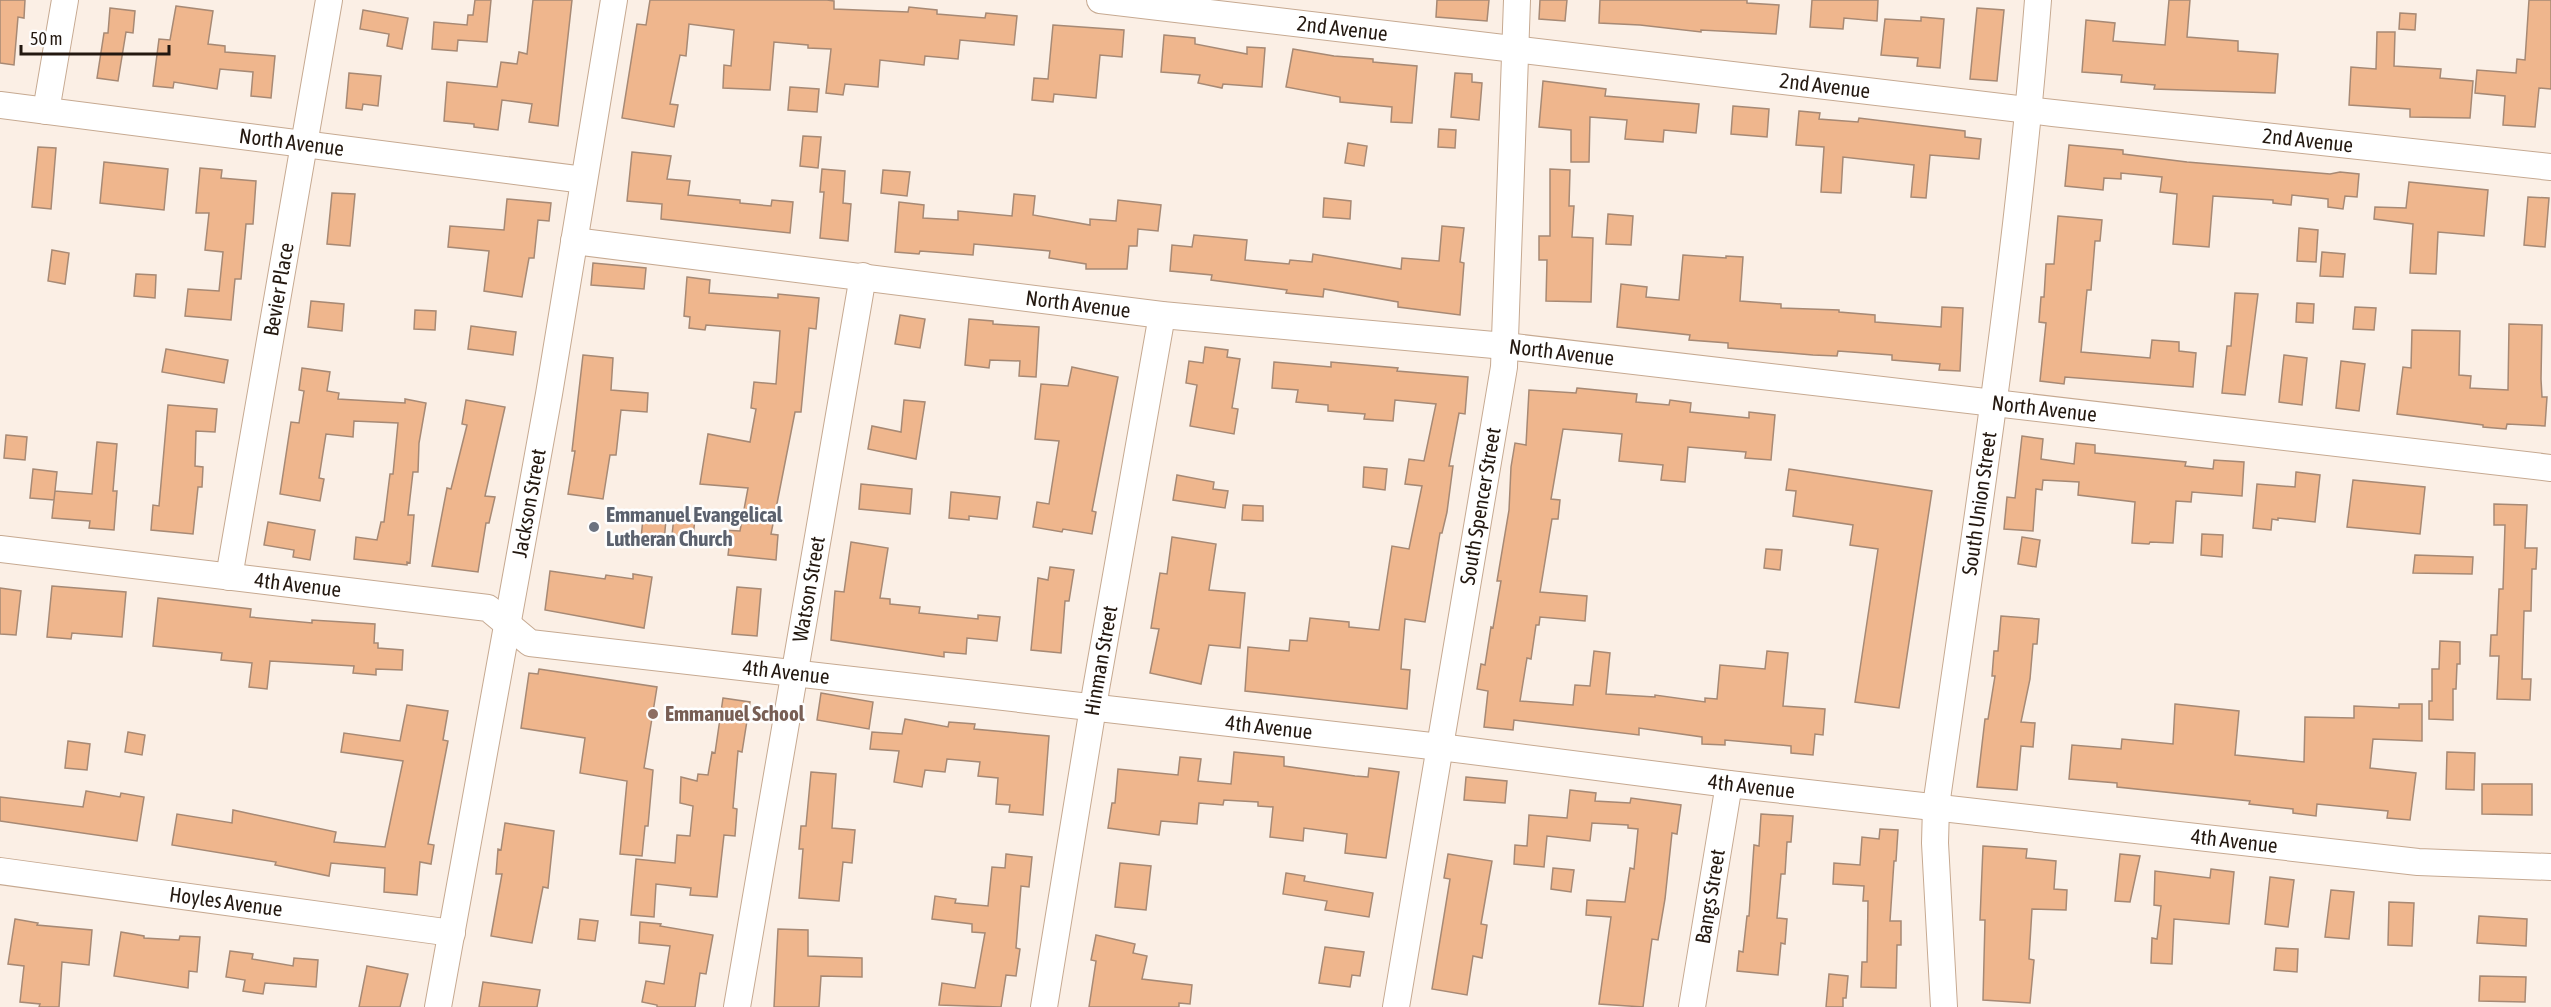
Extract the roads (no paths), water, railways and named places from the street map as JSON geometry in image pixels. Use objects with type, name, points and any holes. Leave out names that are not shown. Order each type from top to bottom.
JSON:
[{"type":"street","points":[[46,111],[65,0]]},
{"type":"street","name":"Bevier Place","points":[[230,577],[329,0]]},
{"type":"street","name":"Jackson Street","points":[[438,1007],[574,241],[614,0]]},
{"type":"street","name":"2nd Avenue","points":[[1100,0],[2030,110],[2551,167]]},
{"type":"street","name":"South Spencer Street","points":[[1396,1007],[1504,367],[1517,0]]},
{"type":"street","name":"South Union Street","points":[[1944,1007],[1935,843],[1936,806],[1993,404],[2030,110],[2038,0]]},
{"type":"street","name":"North Avenue","points":[[0,105],[584,180]]},
{"type":"street","name":"North Avenue","points":[[574,241],[1162,315],[1505,346],[2551,468]]},
{"type":"street","name":"Watson Street","points":[[737,1007],[863,276]]},
{"type":"street","name":"Hinman Street","points":[[1044,1007],[1093,708],[1162,315]]},
{"type":"street","name":"4th Avenue","points":[[0,549],[488,608],[530,643],[1440,747],[1729,784],[2418,862],[2551,867]]},
{"type":"street","name":"Bangs Street","points":[[1692,1007],[1729,784]]},
{"type":"street","name":"Hoyles Avenue","points":[[0,871],[452,933]]},
{"type":"place","name":"Emmanuel Evangelical Lutheran Church","points":[[594,527]]},
{"type":"place","name":"Emmanuel School","points":[[653,714]]}]
